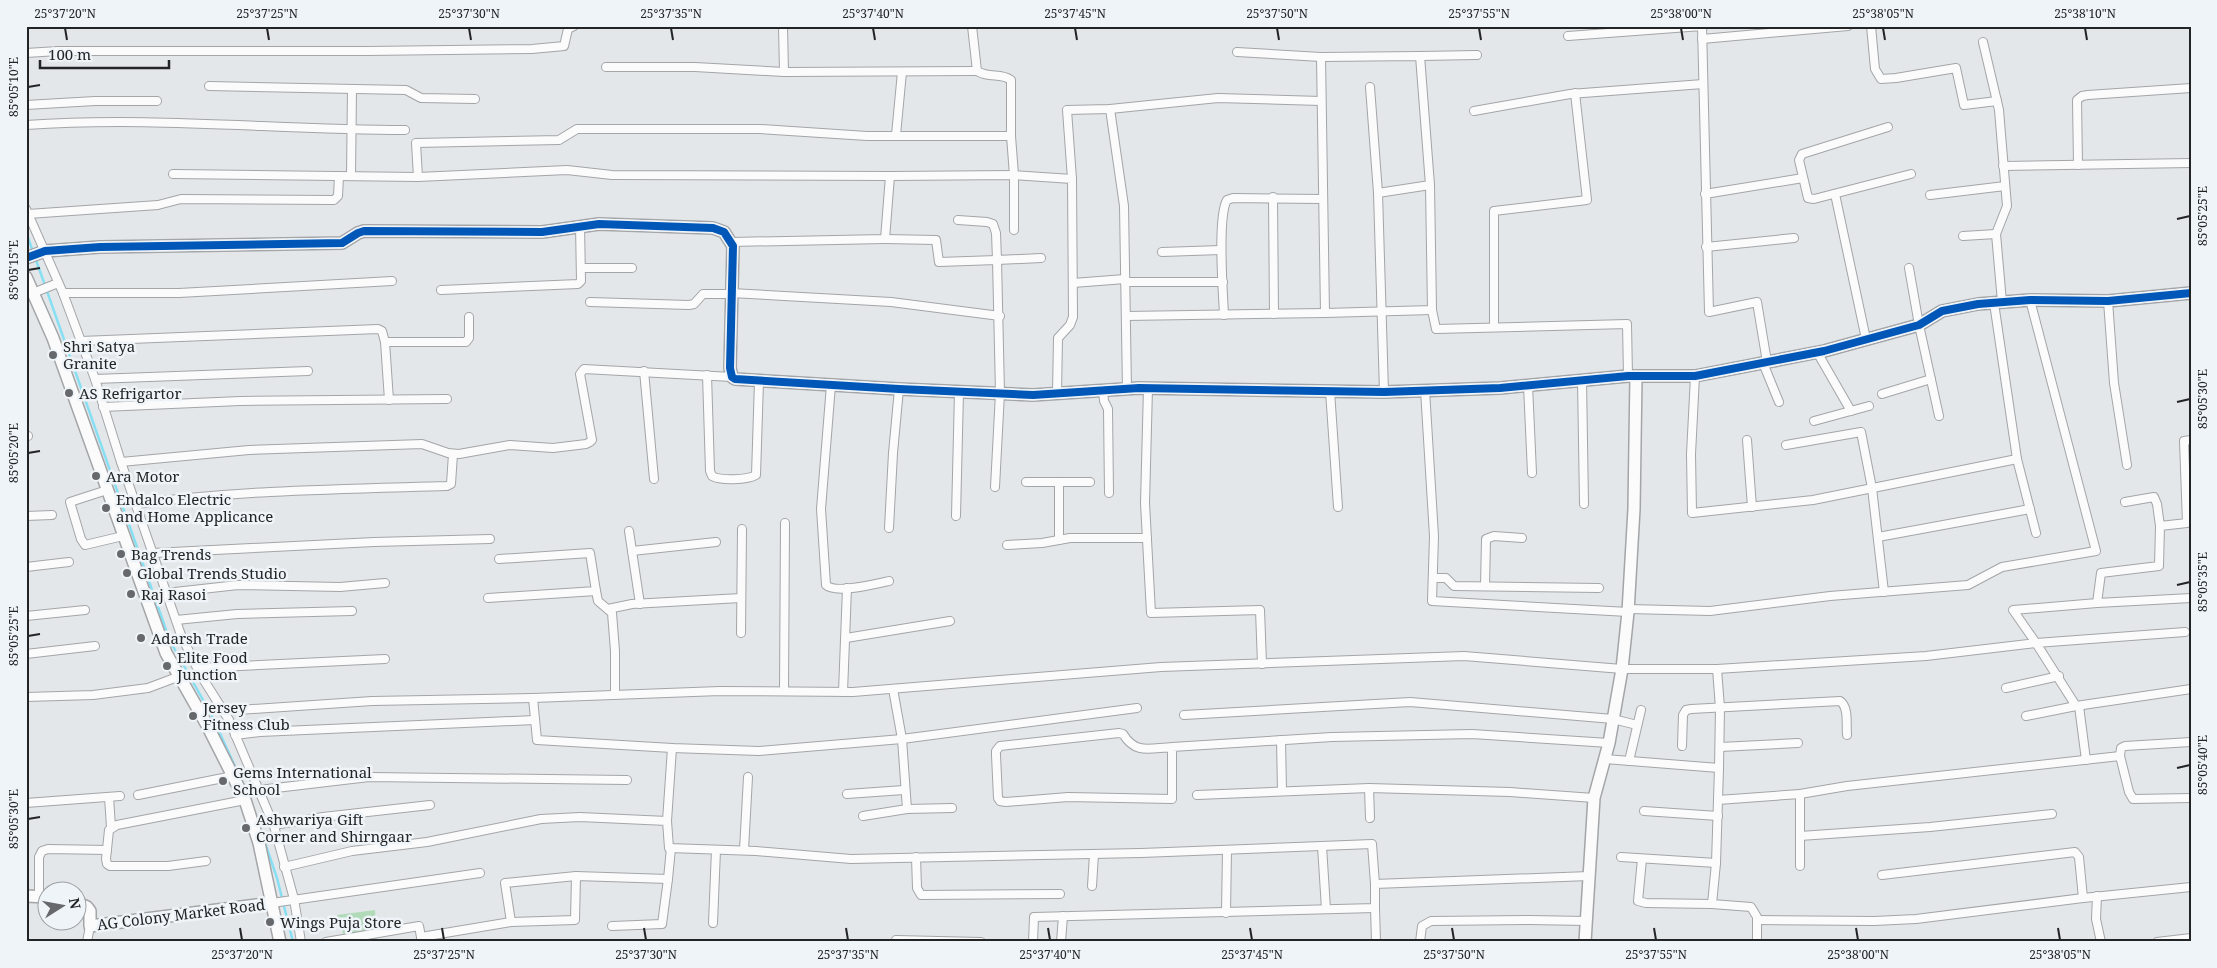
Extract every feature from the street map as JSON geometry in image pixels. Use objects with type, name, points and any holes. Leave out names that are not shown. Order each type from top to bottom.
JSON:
[{"type":"street","points":[[26,53],[58,51],[367,52],[532,49],[564,46],[568,29],[574,26]]},
{"type":"street","points":[[782,26],[784,72]]},
{"type":"street","points":[[972,26],[977,71]]},
{"type":"street","points":[[1568,36],[1702,26],[1709,312],[1757,302],[1765,363],[1779,402]]},
{"type":"street","points":[[1702,39],[1848,26]]},
{"type":"street","points":[[1871,26],[1875,69],[1880,79],[1956,68],[1964,105],[1997,101]]},
{"type":"street","points":[[1983,42],[1997,101],[2005,186],[2006,206],[1996,234],[1998,303],[2017,459],[2036,533]]},
{"type":"street","points":[[1237,52],[1321,57],[1476,55]]},
{"type":"street","points":[[1420,56],[1430,185],[1432,310],[1436,329],[1628,324],[1632,376],[1634,510],[1628,610],[1622,669],[1609,744],[1594,798],[1585,942]]},
{"type":"street","points":[[1321,57],[1325,313]]},
{"type":"street","points":[[606,67],[695,67],[784,72],[977,71],[986,76],[1005,76],[1011,80],[1014,230]]},
{"type":"street","points":[[896,136],[902,72]]},
{"type":"street","points":[[1474,111],[1574,93],[1703,84]]},
{"type":"street","points":[[209,86],[406,90],[421,98],[475,99]]},
{"type":"street","points":[[1370,87],[1378,193],[1384,392]]},
{"type":"street","points":[[2078,165],[2077,100],[2079,98],[2088,95],[2191,88]]},
{"type":"street","points":[[351,176],[350,130],[352,89]]},
{"type":"street","points":[[1494,327],[1494,211],[1587,200],[1574,93]]},
{"type":"street","points":[[1057,393],[1058,342],[1060,334],[1072,322],[1072,179],[1068,110],[1110,109],[1218,98],[1321,101]]},
{"type":"street","points":[[26,105],[95,100],[157,101]]},
{"type":"street","points":[[1110,109],[1124,206],[1127,389]]},
{"type":"street","points":[[26,125],[122,121],[350,130],[405,130]]},
{"type":"street","points":[[1888,126],[1802,154],[1800,160],[1809,199],[1911,174]]},
{"type":"street","points":[[418,177],[416,143],[558,140],[577,129],[760,129],[896,136],[1011,136]]},
{"type":"street","points":[[2003,166],[2191,163]]},
{"type":"street","points":[[173,174],[418,177],[567,170],[612,175],[1014,175],[1072,179]]},
{"type":"street","points":[[301,942],[274,825],[224,710],[198,668],[176,620],[120,462],[95,379],[63,292],[56,283],[42,252],[27,211],[158,206],[181,199],[334,200],[338,198],[339,194],[339,176]]},
{"type":"street","points":[[886,239],[890,176]]},
{"type":"street","points":[[1705,194],[1803,178]]},
{"type":"street","points":[[1378,193],[1430,185]]},
{"type":"street","points":[[1930,195],[2005,186]]},
{"type":"street","points":[[1835,194],[1866,339]]},
{"type":"street","points":[[1224,314],[1221,250],[1226,200],[1233,198],[1273,197],[1323,199]]},
{"type":"street","points":[[1273,197],[1274,314]]},
{"type":"street","points":[[958,220],[993,224],[996,233],[1000,316],[1000,393],[995,487]]},
{"type":"street","points":[[26,258],[42,252],[100,246],[342,243],[364,231],[542,232],[580,225],[599,224],[713,228],[724,232],[731,242],[733,253],[730,368],[732,376]]},
{"type":"street","points":[[441,290],[576,284],[580,282],[581,268],[580,225]]},
{"type":"street","points":[[1963,236],[1996,234]]},
{"type":"street","points":[[1706,247],[1794,238]]},
{"type":"street","points":[[731,242],[936,240],[940,262],[1041,258]]},
{"type":"street","points":[[1162,252],[1221,250]]},
{"type":"street","points":[[581,268],[632,268]]},
{"type":"street","points":[[1909,268],[1919,325],[1939,416]]},
{"type":"street","points":[[26,277],[36,291],[57,347],[166,653],[245,800],[275,902],[280,942]]},
{"type":"street","points":[[63,292],[179,293],[392,281]]},
{"type":"street","points":[[1073,283],[1125,281],[1223,282]]},
{"type":"street","points":[[36,291],[56,283]]},
{"type":"street","points":[[590,302],[689,305],[694,304],[703,294],[731,293],[891,302],[1000,316]]},
{"type":"street","points":[[120,462],[249,450],[422,444],[453,454],[510,445],[553,448],[589,444],[592,440],[581,378],[582,370],[589,368],[732,376],[740,380],[958,392],[1057,393],[1148,388],[1384,392],[1528,385],[1632,376],[1695,376],[1817,352],[1919,325],[1942,311],[2030,300],[2108,301],[2191,293]]},
{"type":"street","points":[[1425,390],[1434,536],[1432,601],[1628,610],[1710,611],[1968,584],[2002,567],[2096,551],[2030,300]]},
{"type":"street","points":[[2108,301],[2114,383],[2127,465]]},
{"type":"street","points":[[1126,316],[1432,310]]},
{"type":"street","points":[[385,342],[466,342],[469,338],[470,317]]},
{"type":"street","points":[[81,341],[375,328],[382,331],[385,342],[389,400]]},
{"type":"street","points":[[1817,352],[1851,411]]},
{"type":"street","points":[[95,379],[308,371]]},
{"type":"street","points":[[644,371],[654,479]]},
{"type":"street","points":[[707,375],[710,471],[712,476],[718,478],[749,477],[756,474],[759,381]]},
{"type":"street","points":[[1695,376],[1691,454],[1692,513],[1813,500],[2017,459]]},
{"type":"street","points":[[1882,394],[1931,379]]},
{"type":"street","points":[[1582,380],[1584,504]]},
{"type":"street","points":[[831,385],[821,509],[827,587],[847,588],[889,581]]},
{"type":"street","points":[[1528,385],[1532,473]]},
{"type":"street","points":[[1148,388],[1145,503],[1151,613],[1260,610],[1262,664]]},
{"type":"street","points":[[889,528],[892,453],[899,389]]},
{"type":"street","points":[[1103,390],[1104,401],[1108,409],[1109,493]]},
{"type":"street","points":[[1330,391],[1338,507]]},
{"type":"street","points":[[956,516],[958,392]]},
{"type":"street","points":[[103,407],[240,401],[447,399]]},
{"type":"street","points":[[1814,421],[1869,406]]},
{"type":"street","points":[[1786,445],[1861,432],[1872,488],[1884,592]]},
{"type":"street","points":[[1747,440],[1752,507]]},
{"type":"street","points":[[2160,526],[2189,523],[2184,441],[2191,440]]},
{"type":"street","points":[[136,504],[181,498],[247,493],[447,486],[452,484],[453,454]]},
{"type":"street","points":[[1026,482],[1090,482]]},
{"type":"street","points":[[1059,482],[1059,540]]},
{"type":"street","points":[[107,490],[70,502],[80,539],[85,544],[123,536]]},
{"type":"street","points":[[2097,603],[2101,573],[2159,566],[2160,526],[2158,504],[2154,497],[2125,502]]},
{"type":"street","points":[[1878,537],[2030,509]]},
{"type":"street","points":[[26,516],[52,514]]},
{"type":"street","points":[[784,691],[785,523]]},
{"type":"street","points":[[741,633],[742,529]]},
{"type":"street","points":[[629,531],[640,604]]},
{"type":"street","points":[[1485,586],[1486,539],[1494,536],[1522,538]]},
{"type":"street","points":[[1007,545],[1059,540],[1147,538]]},
{"type":"street","points":[[153,553],[374,542],[490,540]]},
{"type":"street","points":[[632,552],[716,542]]},
{"type":"street","points":[[499,560],[590,553],[598,601],[612,613],[616,695]]},
{"type":"street","points":[[26,567],[69,562]]},
{"type":"street","points":[[1433,578],[1446,578],[1454,586],[1599,588]]},
{"type":"street","points":[[166,593],[238,585],[340,587],[386,583]]},
{"type":"street","points":[[843,692],[847,588]]},
{"type":"street","points":[[488,598],[596,591]]},
{"type":"street","points":[[608,609],[640,604],[741,598]]},
{"type":"street","points":[[2086,760],[2078,706],[2013,610],[2191,598]]},
{"type":"street","points":[[26,616],[86,610]]},
{"type":"street","points":[[176,620],[237,614],[352,611]]},
{"type":"street","points":[[846,638],[950,621]]},
{"type":"street","points":[[224,710],[372,701],[533,698],[720,691],[843,692],[1161,668],[1464,656],[1622,669],[1717,669],[1926,656],[2036,643],[2185,632]]},
{"type":"street","points":[[26,654],[96,646]]},
{"type":"street","points":[[198,668],[385,659]]},
{"type":"street","points":[[1712,904],[1716,863],[1720,747],[1717,669]]},
{"type":"street","points":[[26,697],[93,695],[148,688],[180,676]]},
{"type":"street","points":[[2006,688],[2059,676]]},
{"type":"street","points":[[892,689],[902,739],[906,810]]},
{"type":"street","points":[[2026,716],[2191,689]]},
{"type":"street","points":[[533,698],[536,740],[759,751],[902,739],[1137,708]]},
{"type":"street","points":[[1682,746],[1684,712],[1691,709],[1840,701],[1844,703],[1846,709],[1847,735]]},
{"type":"street","points":[[1184,715],[1410,702],[1613,719],[1637,725]]},
{"type":"street","points":[[1629,761],[1641,710]]},
{"type":"street","points":[[235,735],[260,732],[535,720]]},
{"type":"street","points":[[1172,747],[1172,799],[1068,797],[1002,802],[998,798],[996,751],[1000,746],[1119,733],[1124,734],[1132,746],[1139,748],[1281,740],[1472,734],[1609,744]]},
{"type":"street","points":[[1281,740],[1282,790]]},
{"type":"street","points":[[2191,742],[2125,746],[2121,748],[2120,756],[2129,792],[2134,799],[2191,798]]},
{"type":"street","points":[[1720,747],[1798,743]]},
{"type":"street","points":[[612,926],[662,924],[671,848],[669,848],[667,821],[672,748]]},
{"type":"street","points":[[1718,800],[1800,794],[1847,786],[2120,756]]},
{"type":"street","points":[[1605,759],[1719,768]]},
{"type":"street","points":[[138,795],[233,776]]},
{"type":"street","points":[[259,790],[347,778],[369,777],[627,780]]},
{"type":"street","points":[[744,850],[748,777]]},
{"type":"street","points":[[1369,788],[1370,818]]},
{"type":"street","points":[[1197,795],[1282,790],[1369,788],[1510,792],[1594,798]]},
{"type":"street","points":[[847,794],[904,790]]},
{"type":"street","points":[[1800,794],[1800,866]]},
{"type":"street","points":[[26,803],[120,796]]},
{"type":"street","points":[[110,797],[111,828],[109,830],[106,850],[107,864],[116,866],[168,866],[206,861]]},
{"type":"street","points":[[111,828],[245,800]]},
{"type":"street","points":[[274,825],[323,817],[430,806]]},
{"type":"street","points":[[863,816],[906,810],[952,808]]},
{"type":"street","points":[[1644,811],[1718,816]]},
{"type":"street","points":[[1800,836],[1930,827],[2052,814]]},
{"type":"street","points":[[284,867],[352,851],[427,842],[541,820],[580,817],[667,821]]},
{"type":"street","points":[[671,848],[744,850],[851,859],[1094,854],[1372,844],[1376,942]]},
{"type":"street","points":[[1322,846],[1326,909]]},
{"type":"street","points":[[41,880],[39,857],[42,851],[106,850]]},
{"type":"street","points":[[713,923],[716,850]]},
{"type":"street","points":[[1226,913],[1227,850]]},
{"type":"street","points":[[1882,875],[2075,852],[2079,857],[2101,942]]},
{"type":"street","points":[[1092,886],[1094,854]]},
{"type":"street","points":[[916,857],[917,888],[921,894],[1060,894]]},
{"type":"street","points":[[1621,857],[1716,863]]},
{"type":"street","points":[[1642,859],[1637,897],[1639,902],[1747,906],[1754,910],[1757,920],[1757,942]]},
{"type":"street","points":[[275,902],[480,873]]},
{"type":"street","points":[[511,922],[505,883],[576,876],[668,879]]},
{"type":"street","points":[[326,942],[419,926],[422,940],[511,922],[575,920],[576,876]]},
{"type":"street","points":[[1375,884],[1589,876]]},
{"type":"street","points":[[1757,920],[1874,921],[1916,919],[2090,897],[2191,887]]},
{"type":"street","name":"AG Colony Market Road","points":[[88,908],[90,911],[90,926],[275,902]]},
{"type":"street","points":[[1032,942],[1034,917],[1375,908]]},
{"type":"street","points":[[1061,942],[1063,916]]},
{"type":"street","points":[[1420,942],[1422,926],[1431,921],[1587,921]]},
{"type":"street","points":[[87,942],[90,926]]},
{"type":"street","points":[[2157,942],[2191,938]]},
{"type":"street","points":[[896,940],[982,942]]},
{"type":"green space","points":[[375,910],[377,942],[346,942],[337,915]]},
{"type":"waterway","points":[[26,232],[33,252]]},
{"type":"waterway","points":[[35,257],[170,641],[212,716],[248,795]]},
{"type":"waterway","points":[[264,840],[277,878],[293,942]]},
{"type":"cycle path","points":[[26,258],[45,251],[100,247],[342,243],[364,231],[542,232],[599,224],[713,228],[724,232],[733,246],[730,368],[732,377],[735,379],[1033,395],[1139,388],[1384,392],[1500,388],[1628,376],[1695,376],[1824,351],[1919,325],[1942,311],[1978,304],[2030,300],[2108,301],[2191,293]]},
{"type":"place","name":"Shri Satya Granite","points":[[53,355]]},
{"type":"place","name":"AS Refrigartor","points":[[69,393]]},
{"type":"place","name":"Ara Motor","points":[[96,476]]},
{"type":"place","name":"Endalco Electric and Home Applicance","points":[[106,508]]},
{"type":"place","name":"Bag Trends","points":[[121,554]]},
{"type":"place","name":"Global Trends Studio","points":[[127,573]]},
{"type":"place","name":"Raj Rasoi","points":[[131,594]]},
{"type":"place","name":"Adarsh Trade","points":[[141,638]]},
{"type":"place","name":"Elite Food Junction","points":[[167,666]]},
{"type":"place","name":"Jersey Fitness Club","points":[[193,716]]},
{"type":"place","name":"Gems International School","points":[[223,781]]},
{"type":"place","name":"Ashwariya Gift Corner and Shirngaar","points":[[246,828]]},
{"type":"place","name":"Wings Puja Store","points":[[270,922]]}]
